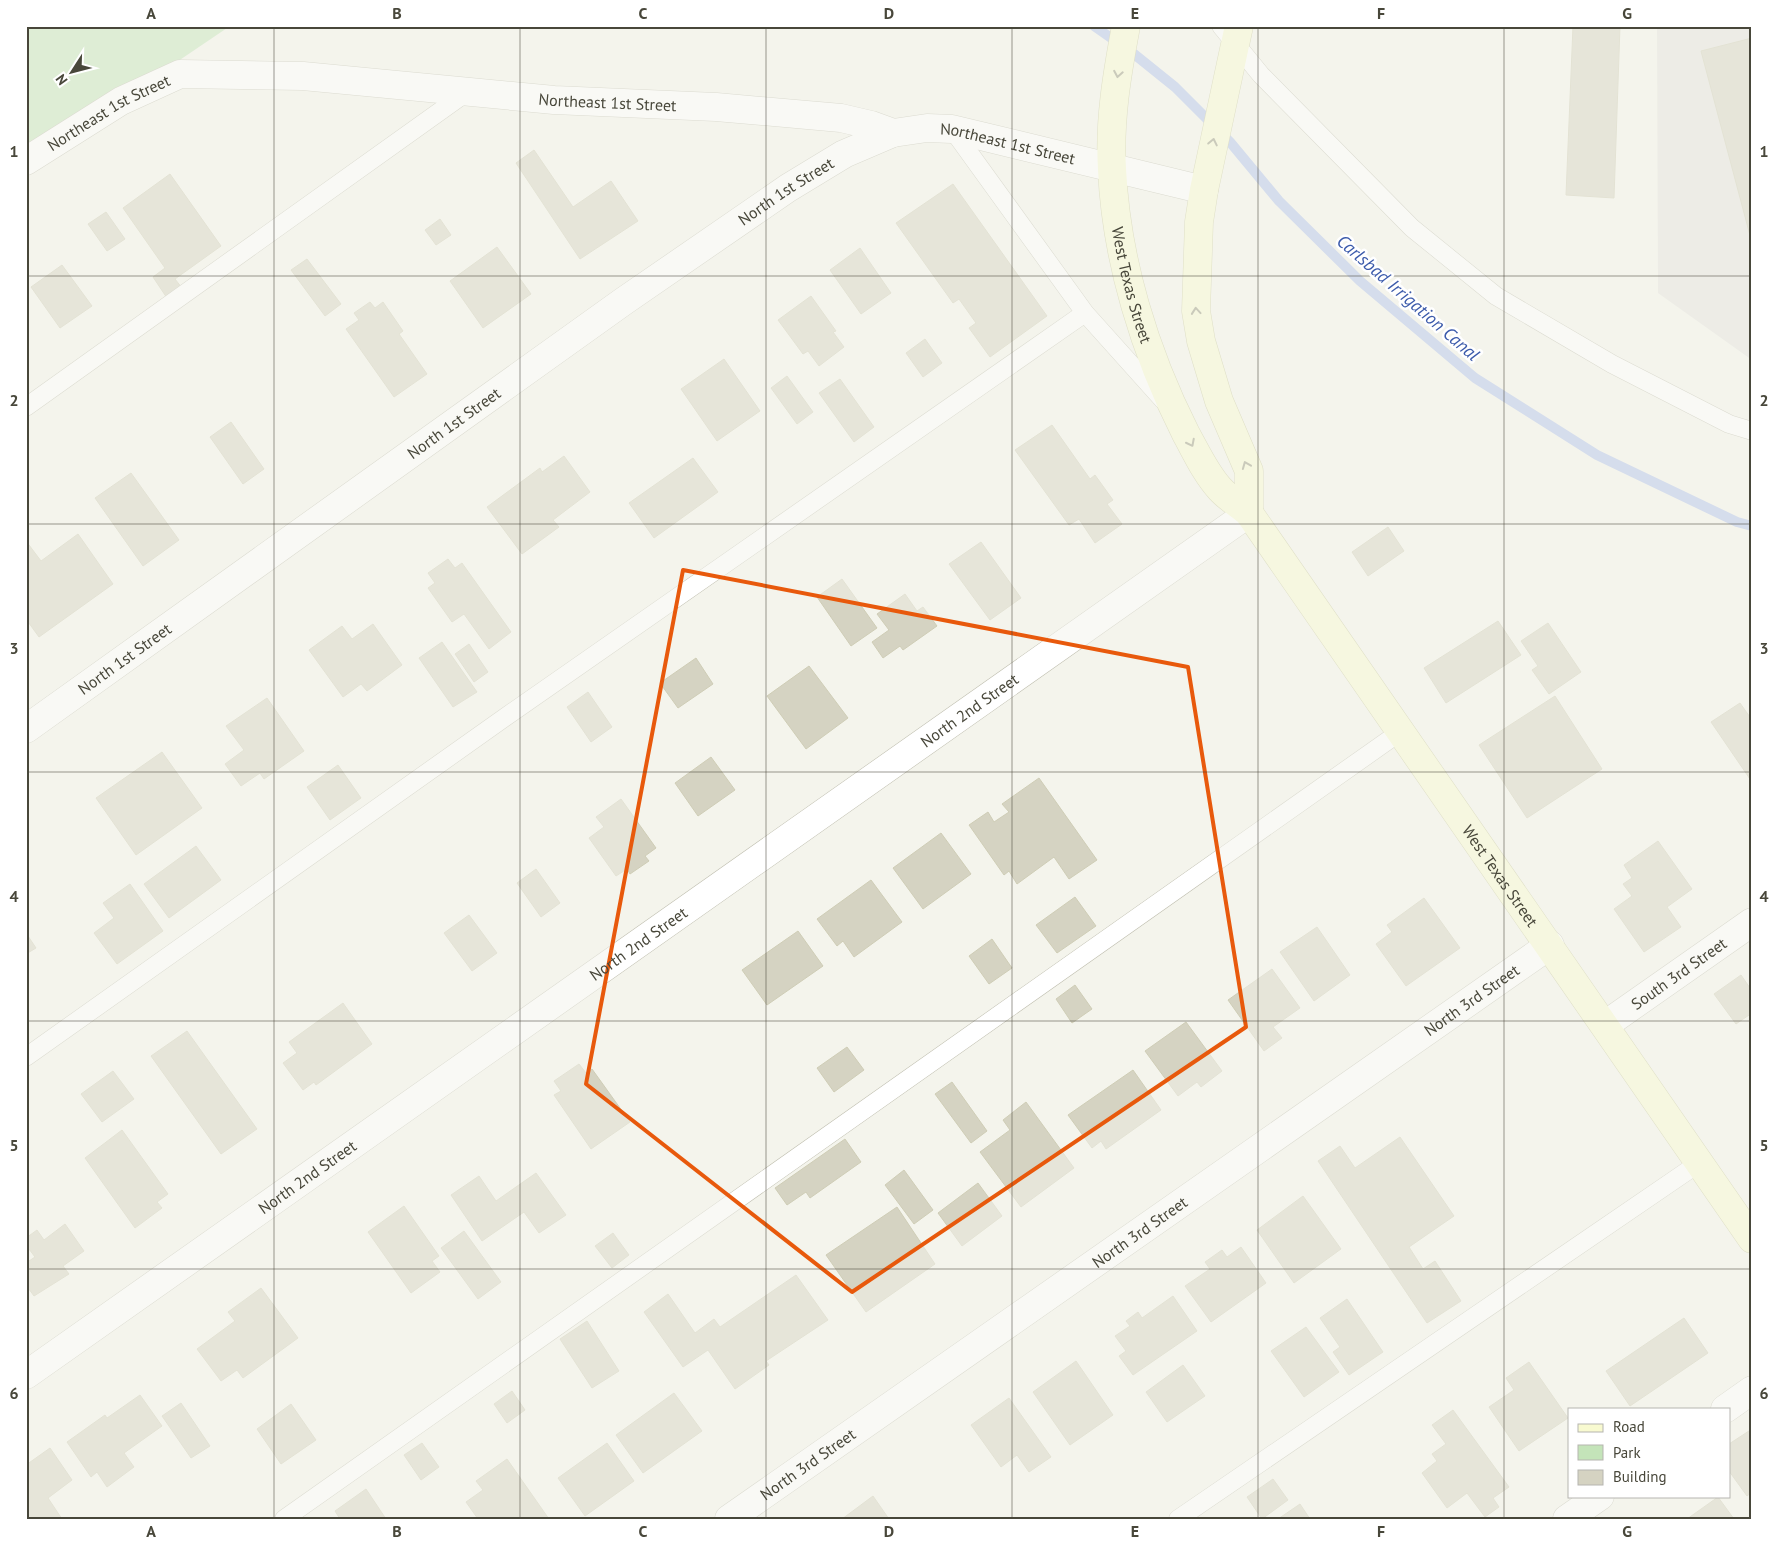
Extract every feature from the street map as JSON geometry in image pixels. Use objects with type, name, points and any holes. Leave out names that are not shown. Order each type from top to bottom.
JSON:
[{"type":"street","name":"West Texas Street","points":[[1126,26],[1116,80],[1112,127],[1112,169],[1115,207],[1131,288],[1146,341],[1177,416],[1196,452],[1220,489],[1250,513],[1752,1239]]},
{"type":"street","points":[[1232,32],[1225,88],[1199,222],[1196,311],[1201,341],[1219,401],[1249,471],[1250,513]]},
{"type":"street","name":"Northeast 1st Street","points":[[26,161],[121,101],[180,74],[303,76],[554,100],[716,107],[841,118],[871,125],[893,133],[927,128],[952,129],[1204,190]]},
{"type":"street","name":"North 1st Street","points":[[26,729],[624,301],[788,188],[844,154],[893,133]]},
{"type":"street","name":"North 2nd Street","points":[[26,1375],[1250,513]]},
{"type":"street","name":"South 3rd Street","points":[[1605,1026],[1752,922]]},
{"type":"street","name":"North 3rd Street","points":[[729,1519],[1550,945]]},
{"type":"street","points":[[1726,1408],[1752,1390]]},
{"type":"street","points":[[1567,1519],[1597,1498]]},
{"type":"lane","points":[[1232,32],[1261,75],[1412,228],[1496,296],[1612,364],[1730,424],[1752,431]]},
{"type":"lane","points":[[26,406],[467,92]]},
{"type":"lane","points":[[952,129],[1085,313],[1177,416]]},
{"type":"lane","points":[[26,1057],[504,718],[1085,313]]},
{"type":"lane","points":[[284,1519],[1400,732]]},
{"type":"lane","points":[[1178,1519],[1699,1162]]},
{"type":"highlighted area","points":[[683,570],[1188,667],[1246,1027],[852,1292],[586,1084]]},
{"type":"shaded area","points":[[1657,26],[1752,26],[1752,360],[1658,293]]},
{"type":"green space","points":[[26,26],[230,26],[26,164]]},
{"type":"building","points":[[1573,26],[1620,26],[1614,198],[1566,195]]},
{"type":"building","points":[[1752,38],[1752,243],[1701,51]]},
{"type":"building","points":[[534,150],[573,207],[611,181],[638,221],[580,259],[516,163]]},
{"type":"building","points":[[170,174],[221,246],[175,279],[182,288],[167,298],[153,277],[165,268],[123,208]]},
{"type":"building","points":[[953,184],[1047,316],[990,357],[969,328],[976,323],[959,299],[953,303],[896,223]]},
{"type":"building","points":[[106,212],[125,239],[107,251],[88,224]]},
{"type":"building","points":[[440,219],[451,235],[436,245],[425,230]]},
{"type":"building","points":[[497,247],[531,294],[483,328],[450,281]]},
{"type":"building","points":[[860,248],[891,293],[861,314],[830,270]]},
{"type":"building","points":[[307,259],[341,304],[325,316],[291,270]]},
{"type":"building","points":[[62,265],[92,306],[60,328],[31,287]]},
{"type":"building","points":[[811,296],[836,331],[833,332],[844,347],[819,366],[808,351],[803,354],[778,320]]},
{"type":"building","points":[[370,302],[375,308],[383,302],[403,331],[399,334],[427,374],[394,397],[346,329],[359,320],[354,313]]},
{"type":"building","points":[[925,339],[942,363],[923,377],[906,353]]},
{"type":"building","points":[[724,359],[760,411],[717,441],[681,389]]},
{"type":"building","points":[[787,376],[813,412],[797,424],[771,388]]},
{"type":"building","points":[[840,379],[874,427],[854,442],[819,393]]},
{"type":"building","points":[[231,422],[264,469],[243,484],[210,437]]},
{"type":"building","points":[[1052,425],[1090,479],[1095,475],[1113,500],[1107,504],[1122,524],[1095,543],[1079,519],[1069,525],[1015,450]]},
{"type":"building","points":[[564,456],[590,492],[553,520],[559,527],[522,554],[487,507],[540,468],[542,472]]},
{"type":"building","points":[[693,458],[718,492],[654,538],[629,503]]},
{"type":"building","points":[[131,473],[179,540],[143,566],[95,498]]},
{"type":"building","points":[[1388,527],[1404,551],[1368,576],[1352,552]]},
{"type":"building","points":[[78,534],[113,584],[39,637],[26,619],[26,541],[41,561]]},
{"type":"building","points":[[981,542],[1021,598],[990,620],[949,564]]},
{"type":"building","points":[[448,559],[455,568],[462,563],[511,632],[489,649],[464,614],[452,622],[428,588],[435,583],[428,573]]},
{"type":"building","points":[[842,579],[877,628],[851,646],[817,597]]},
{"type":"building","points":[[905,594],[917,611],[923,607],[937,626],[903,650],[900,646],[883,658],[872,642],[889,630],[877,614]]},
{"type":"building","points":[[1498,621],[1521,655],[1446,703],[1424,668]]},
{"type":"building","points":[[1548,623],[1581,672],[1549,694],[1532,670],[1538,666],[1521,641]]},
{"type":"building","points":[[373,624],[402,665],[367,691],[361,684],[343,697],[309,650],[342,626],[352,639]]},
{"type":"building","points":[[442,642],[477,692],[453,707],[419,658]]},
{"type":"building","points":[[469,644],[488,672],[474,682],[455,654]]},
{"type":"building","points":[[696,658],[713,684],[678,708],[660,683]]},
{"type":"building","points":[[809,666],[848,718],[806,749],[767,696]]},
{"type":"building","points":[[588,692],[612,727],[591,742],[567,707]]},
{"type":"building","points":[[1555,696],[1602,769],[1527,818],[1479,745]]},
{"type":"building","points":[[267,698],[304,751],[264,779],[260,773],[241,786],[225,764],[244,750],[226,726]]},
{"type":"building","points":[[1740,703],[1752,720],[1752,782],[1711,722]]},
{"type":"building","points":[[162,752],[202,808],[136,855],[96,798]]},
{"type":"building","points":[[711,757],[735,790],[698,816],[675,783]]},
{"type":"building","points":[[338,765],[361,798],[330,820],[307,787]]},
{"type":"building","points":[[1039,778],[1097,860],[1069,879],[1054,857],[1017,884],[1009,871],[1004,875],[969,825],[988,812],[994,822],[1009,812],[1002,804]]},
{"type":"building","points":[[621,799],[656,848],[645,856],[649,861],[630,874],[627,869],[616,876],[589,838],[604,827],[596,817]]},
{"type":"building","points":[[941,833],[971,874],[923,909],[893,868]]},
{"type":"building","points":[[1658,841],[1692,889],[1667,907],[1681,927],[1644,952],[1614,909],[1632,896],[1623,884],[1632,878],[1624,865]]},
{"type":"building","points":[[196,846],[221,880],[169,918],[144,884]]},
{"type":"building","points":[[536,869],[560,903],[541,917],[517,883]]},
{"type":"building","points":[[871,880],[902,922],[854,957],[843,941],[837,946],[817,919]]},
{"type":"building","points":[[130,884],[163,931],[117,964],[94,933],[114,918],[103,903]]},
{"type":"building","points":[[1075,897],[1096,926],[1057,953],[1036,925]]},
{"type":"building","points":[[1424,898],[1460,948],[1406,986],[1376,944],[1392,932],[1387,925]]},
{"type":"building","points":[[469,915],[497,953],[472,971],[444,933]]},
{"type":"building","points":[[1317,927],[1350,975],[1314,1001],[1280,952]]},
{"type":"building","points":[[798,931],[823,966],[767,1005],[742,970]]},
{"type":"building","points":[[26,933],[36,948],[26,954]]},
{"type":"building","points":[[992,939],[1012,968],[989,984],[969,956]]},
{"type":"building","points":[[1272,969],[1300,1008],[1273,1027],[1282,1038],[1264,1051],[1228,1000]]},
{"type":"building","points":[[1741,975],[1752,991],[1752,1013],[1736,1024],[1714,994]]},
{"type":"building","points":[[1075,985],[1092,1009],[1072,1023],[1056,999]]},
{"type":"building","points":[[343,1003],[372,1044],[316,1085],[314,1082],[303,1090],[283,1063],[297,1053],[289,1042]]},
{"type":"building","points":[[1186,1022],[1222,1071],[1201,1087],[1197,1082],[1178,1096],[1145,1051]]},
{"type":"building","points":[[187,1031],[257,1129],[221,1154],[151,1056]]},
{"type":"building","points":[[847,1047],[864,1070],[834,1092],[817,1068]]},
{"type":"building","points":[[579,1064],[586,1073],[592,1069],[630,1122],[591,1149],[554,1095],[561,1091],[554,1081]]},
{"type":"building","points":[[1133,1070],[1161,1110],[1106,1149],[1101,1141],[1092,1148],[1068,1115]]},
{"type":"building","points":[[113,1071],[134,1099],[102,1122],[81,1094]]},
{"type":"building","points":[[952,1082],[987,1131],[971,1143],[935,1094]]},
{"type":"building","points":[[1026,1102],[1074,1168],[1021,1207],[980,1152],[1010,1130],[1003,1120]]},
{"type":"building","points":[[122,1130],[168,1194],[157,1202],[162,1208],[135,1228],[85,1158]]},
{"type":"building","points":[[1400,1137],[1454,1216],[1409,1247],[1423,1269],[1435,1261],[1461,1301],[1427,1323],[1318,1161],[1340,1146],[1355,1168]]},
{"type":"building","points":[[845,1139],[861,1162],[810,1198],[806,1192],[787,1205],[775,1188]]},
{"type":"building","points":[[904,1170],[933,1210],[914,1224],[885,1185]]},
{"type":"building","points":[[536,1173],[566,1215],[539,1233],[524,1212],[482,1241],[451,1195],[479,1176],[496,1201]]},
{"type":"building","points":[[978,1183],[1002,1216],[962,1246],[938,1213]]},
{"type":"building","points":[[1303,1196],[1341,1249],[1294,1283],[1257,1230]]},
{"type":"building","points":[[404,1206],[439,1256],[432,1261],[440,1272],[411,1293],[368,1232]]},
{"type":"building","points":[[897,1207],[935,1264],[866,1312],[826,1255]]},
{"type":"building","points":[[65,1224],[84,1251],[63,1266],[69,1274],[34,1296],[26,1285],[26,1263],[35,1257],[26,1245],[26,1238],[37,1230],[44,1240]]},
{"type":"building","points":[[464,1231],[501,1282],[478,1299],[441,1248]]},
{"type":"building","points":[[613,1233],[629,1255],[612,1268],[595,1246]]},
{"type":"building","points":[[1241,1247],[1266,1283],[1211,1322],[1185,1286],[1210,1269],[1205,1262],[1222,1250],[1227,1257]]},
{"type":"building","points":[[796,1275],[828,1320],[766,1361],[769,1365],[735,1389],[708,1350],[683,1367],[644,1312],[668,1294],[695,1333],[714,1319],[720,1327]]},
{"type":"building","points":[[261,1288],[298,1338],[243,1378],[237,1370],[221,1381],[197,1349],[235,1321],[228,1312]]},
{"type":"building","points":[[1173,1296],[1197,1331],[1133,1375],[1119,1356],[1126,1351],[1115,1336],[1130,1326],[1126,1321],[1138,1312],[1142,1318]]},
{"type":"building","points":[[1347,1299],[1383,1352],[1349,1375],[1333,1352],[1340,1347],[1320,1318]]},
{"type":"building","points":[[1684,1318],[1708,1353],[1630,1406],[1606,1371]]},
{"type":"building","points":[[587,1321],[619,1371],[592,1388],[560,1339]]},
{"type":"building","points":[[1306,1327],[1339,1372],[1304,1397],[1271,1351]]},
{"type":"building","points":[[1076,1361],[1113,1415],[1070,1445],[1033,1392]]},
{"type":"building","points":[[1529,1362],[1568,1418],[1519,1451],[1489,1407],[1514,1390],[1506,1378]]},
{"type":"building","points":[[1183,1365],[1205,1396],[1167,1422],[1146,1392]]},
{"type":"building","points":[[512,1391],[525,1410],[507,1423],[494,1404]]},
{"type":"building","points":[[674,1393],[702,1431],[643,1473],[616,1435]]},
{"type":"building","points":[[140,1395],[162,1426],[124,1453],[134,1467],[107,1487],[97,1472],[91,1477],[67,1442],[105,1415],[107,1418]]},
{"type":"building","points":[[1009,1398],[1051,1457],[1029,1472],[1017,1455],[1001,1467],[971,1425]]},
{"type":"building","points":[[181,1403],[210,1446],[191,1458],[162,1416]]},
{"type":"building","points":[[291,1404],[316,1440],[281,1464],[257,1429]]},
{"type":"building","points":[[1453,1410],[1509,1487],[1493,1498],[1499,1507],[1485,1517],[1467,1493],[1447,1508],[1422,1473],[1437,1461],[1432,1454],[1446,1444],[1432,1425]]},
{"type":"building","points":[[1752,1429],[1752,1492],[1747,1496],[1730,1472],[1730,1443]]},
{"type":"building","points":[[422,1443],[439,1467],[421,1480],[404,1455]]},
{"type":"building","points":[[607,1443],[634,1481],[585,1516],[558,1478]]},
{"type":"building","points":[[50,1448],[72,1480],[48,1498],[62,1519],[26,1519],[26,1465]]},
{"type":"building","points":[[507,1459],[549,1519],[478,1519],[466,1502],[483,1490],[476,1481]]},
{"type":"building","points":[[1273,1479],[1288,1500],[1262,1519],[1247,1497]]},
{"type":"building","points":[[366,1489],[386,1519],[340,1519],[335,1511]]},
{"type":"building","points":[[873,1496],[889,1519],[842,1519]]},
{"type":"building","points":[[1719,1498],[1734,1519],[1687,1519]]},
{"type":"building","points":[[1300,1504],[1310,1519],[1278,1519]]},
{"type":"waterway","name":"Carlsbad Irrigation Canal","points":[[1094,26],[1134,54],[1175,87],[1230,142],[1279,201],[1360,281],[1475,378],[1597,455],[1737,522],[1752,526]]}]
